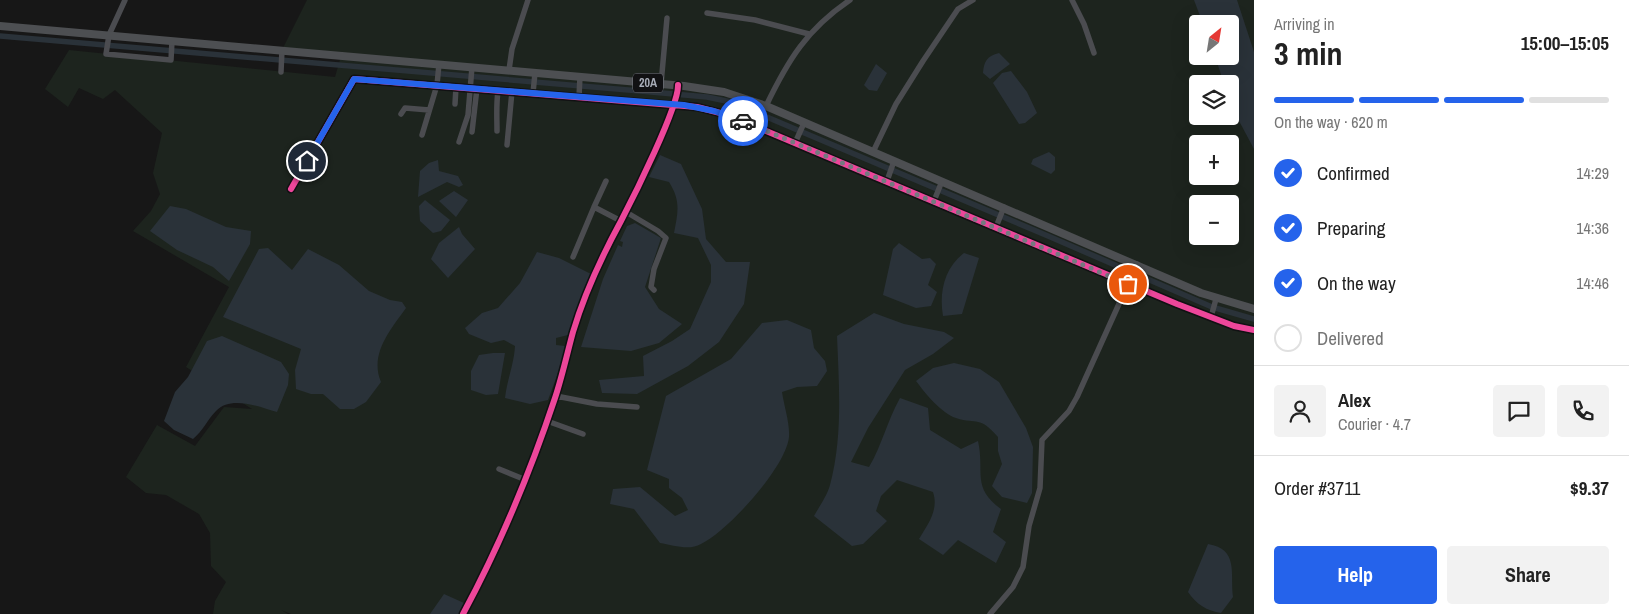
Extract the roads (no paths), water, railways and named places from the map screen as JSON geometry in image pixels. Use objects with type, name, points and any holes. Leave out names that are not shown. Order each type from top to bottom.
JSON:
[{"type":"main road","name":"20A","points":[[0,26],[108,38],[472,71],[509,70],[535,76],[580,76],[724,92],[764,105],[803,125],[894,161],[941,185],[1004,207],[1137,264],[1216,302],[1254,309]]},
{"type":"street","points":[[124,0],[108,38],[106,54],[171,60],[172,44]]},
{"type":"street","points":[[509,70],[512,49],[528,0]]},
{"type":"street","points":[[752,125],[790,59],[809,34],[829,14],[850,0]]},
{"type":"street","points":[[873,152],[896,104],[923,61],[958,9],[972,0]]},
{"type":"street","points":[[1072,0],[1084,24],[1094,53]]},
{"type":"street","points":[[707,13],[759,21],[809,34]]},
{"type":"street","points":[[661,84],[667,18]]},
{"type":"street","points":[[282,53],[282,69]]},
{"type":"street","points":[[422,136],[437,83],[438,68]]},
{"type":"street","points":[[472,71],[472,132]]},
{"type":"street","points":[[534,92],[535,76]]},
{"type":"street","points":[[579,97],[580,76]]},
{"type":"street","points":[[291,189],[354,79],[437,83],[498,91],[674,103],[714,111],[796,140],[887,181],[935,199],[996,227],[1234,326],[1254,330]]},
{"type":"street","points":[[454,104],[456,86]]},
{"type":"street","points":[[459,142],[468,116],[473,87]]},
{"type":"street","points":[[462,614],[502,535],[526,480],[556,396],[580,312],[674,103],[678,88]]},
{"type":"street","points":[[497,131],[498,115],[495,111],[498,91]]},
{"type":"street","points":[[507,145],[512,91]]},
{"type":"street","points":[[401,114],[405,108],[429,110]]},
{"type":"street","points":[[796,140],[803,125]]},
{"type":"street","points":[[887,181],[894,161]]},
{"type":"street","points":[[573,257],[606,181]]},
{"type":"street","points":[[935,199],[941,185]]},
{"type":"street","points":[[594,207],[621,221]]},
{"type":"street","points":[[996,227],[1004,207]]},
{"type":"street","points":[[626,212],[658,231],[666,238],[651,279],[651,287],[654,290]]},
{"type":"street","points":[[990,614],[1012,587],[1022,567],[1029,526],[1040,488],[1042,440],[1069,411],[1077,397],[1137,264]]},
{"type":"street","points":[[1211,315],[1216,302]]},
{"type":"street","points":[[556,396],[597,404],[636,407]]},
{"type":"street","points":[[547,421],[583,434]]},
{"type":"street","points":[[499,469],[526,480]]},
{"type":"waterway","points":[[0,36],[707,97],[731,102],[1212,307],[1254,319]]}]
